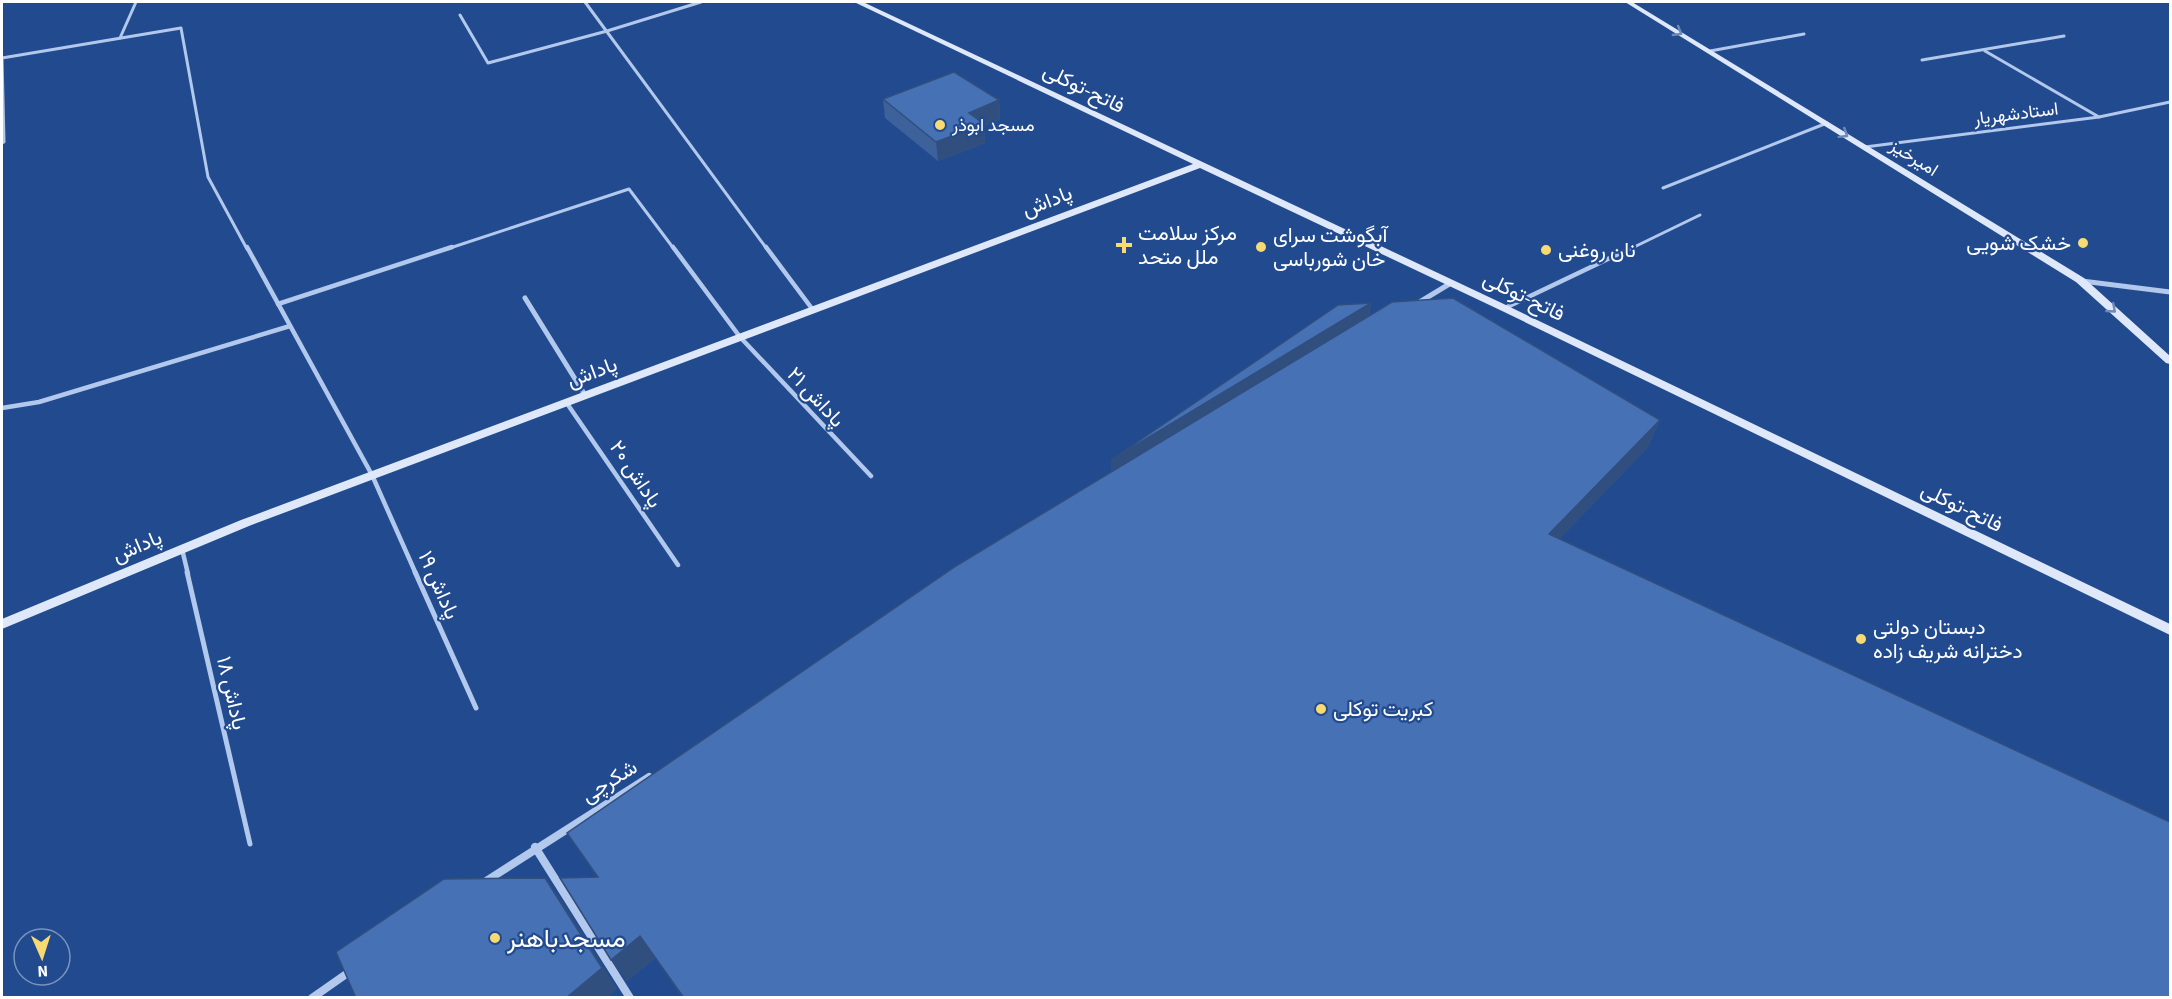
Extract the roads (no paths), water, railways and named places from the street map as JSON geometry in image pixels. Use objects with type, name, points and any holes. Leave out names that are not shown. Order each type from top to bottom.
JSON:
[{"type":"main road","name":"فاتح-توکلی","points":[[858,2],[1504,308],[2170,630]]},
{"type":"main road","name":"امیرخیز","points":[[1628,2],[2079,280],[2170,361]]},
{"type":"main road","name":"پاداش","points":[[2,624],[182,549],[372,475],[1199,165]]},
{"type":"street","points":[[2079,280],[2170,292]]},
{"type":"street","points":[[1410,308],[1451,283]]},
{"type":"street","points":[[525,298],[585,395]]},
{"type":"street","name":"شکرچی","points":[[477,886],[535,847],[657,772]]},
{"type":"street","points":[[535,847],[630,998]]},
{"type":"street","points":[[312,998],[360,965]]},
{"type":"lane","points":[[2,143],[4,142],[2,58],[120,38],[136,2]]},
{"type":"lane","points":[[585,2],[813,310]]},
{"type":"lane","points":[[460,15],[488,63],[607,31],[700,2]]},
{"type":"lane","name":"پاداش ۱۹","points":[[120,38],[181,27],[208,177],[372,475],[476,708]]},
{"type":"lane","points":[[1710,51],[1804,34]]},
{"type":"lane","points":[[1922,60],[2064,36]]},
{"type":"lane","points":[[1985,51],[2099,117]]},
{"type":"lane","name":"استادشهریار","points":[[1865,147],[2099,117],[2170,102]]},
{"type":"lane","points":[[1663,188],[1827,123]]},
{"type":"lane","name":"پاداش ۲۱","points":[[278,304],[630,189],[740,337],[871,476]]},
{"type":"lane","points":[[1504,308],[1700,215]]},
{"type":"lane","points":[[2,408],[39,402],[290,326]]},
{"type":"lane","name":"پاداش ۲۰","points":[[566,402],[678,565]]},
{"type":"lane","name":"پاداش ۱۸","points":[[182,549],[250,844]]},
{"type":"place","name":"مسجد ابوذر","points":[[940,125]]},
{"type":"place","name":"خشک شویی","points":[[2083,243]]},
{"type":"place","name":"مرکز سلامت ملل متحد","points":[[1124,245]]},
{"type":"place","name":"آبگوشت سرای خان شورباسی","points":[[1261,247]]},
{"type":"place","name":"نان روغنی","points":[[1546,250]]},
{"type":"place","name":"دبستان دولتی دخترانه شریف زاده","points":[[1861,639]]},
{"type":"place","name":"کبریت توکلی","points":[[1321,709]]},
{"type":"place","name":"مسجدباهنر","points":[[495,938]]}]
